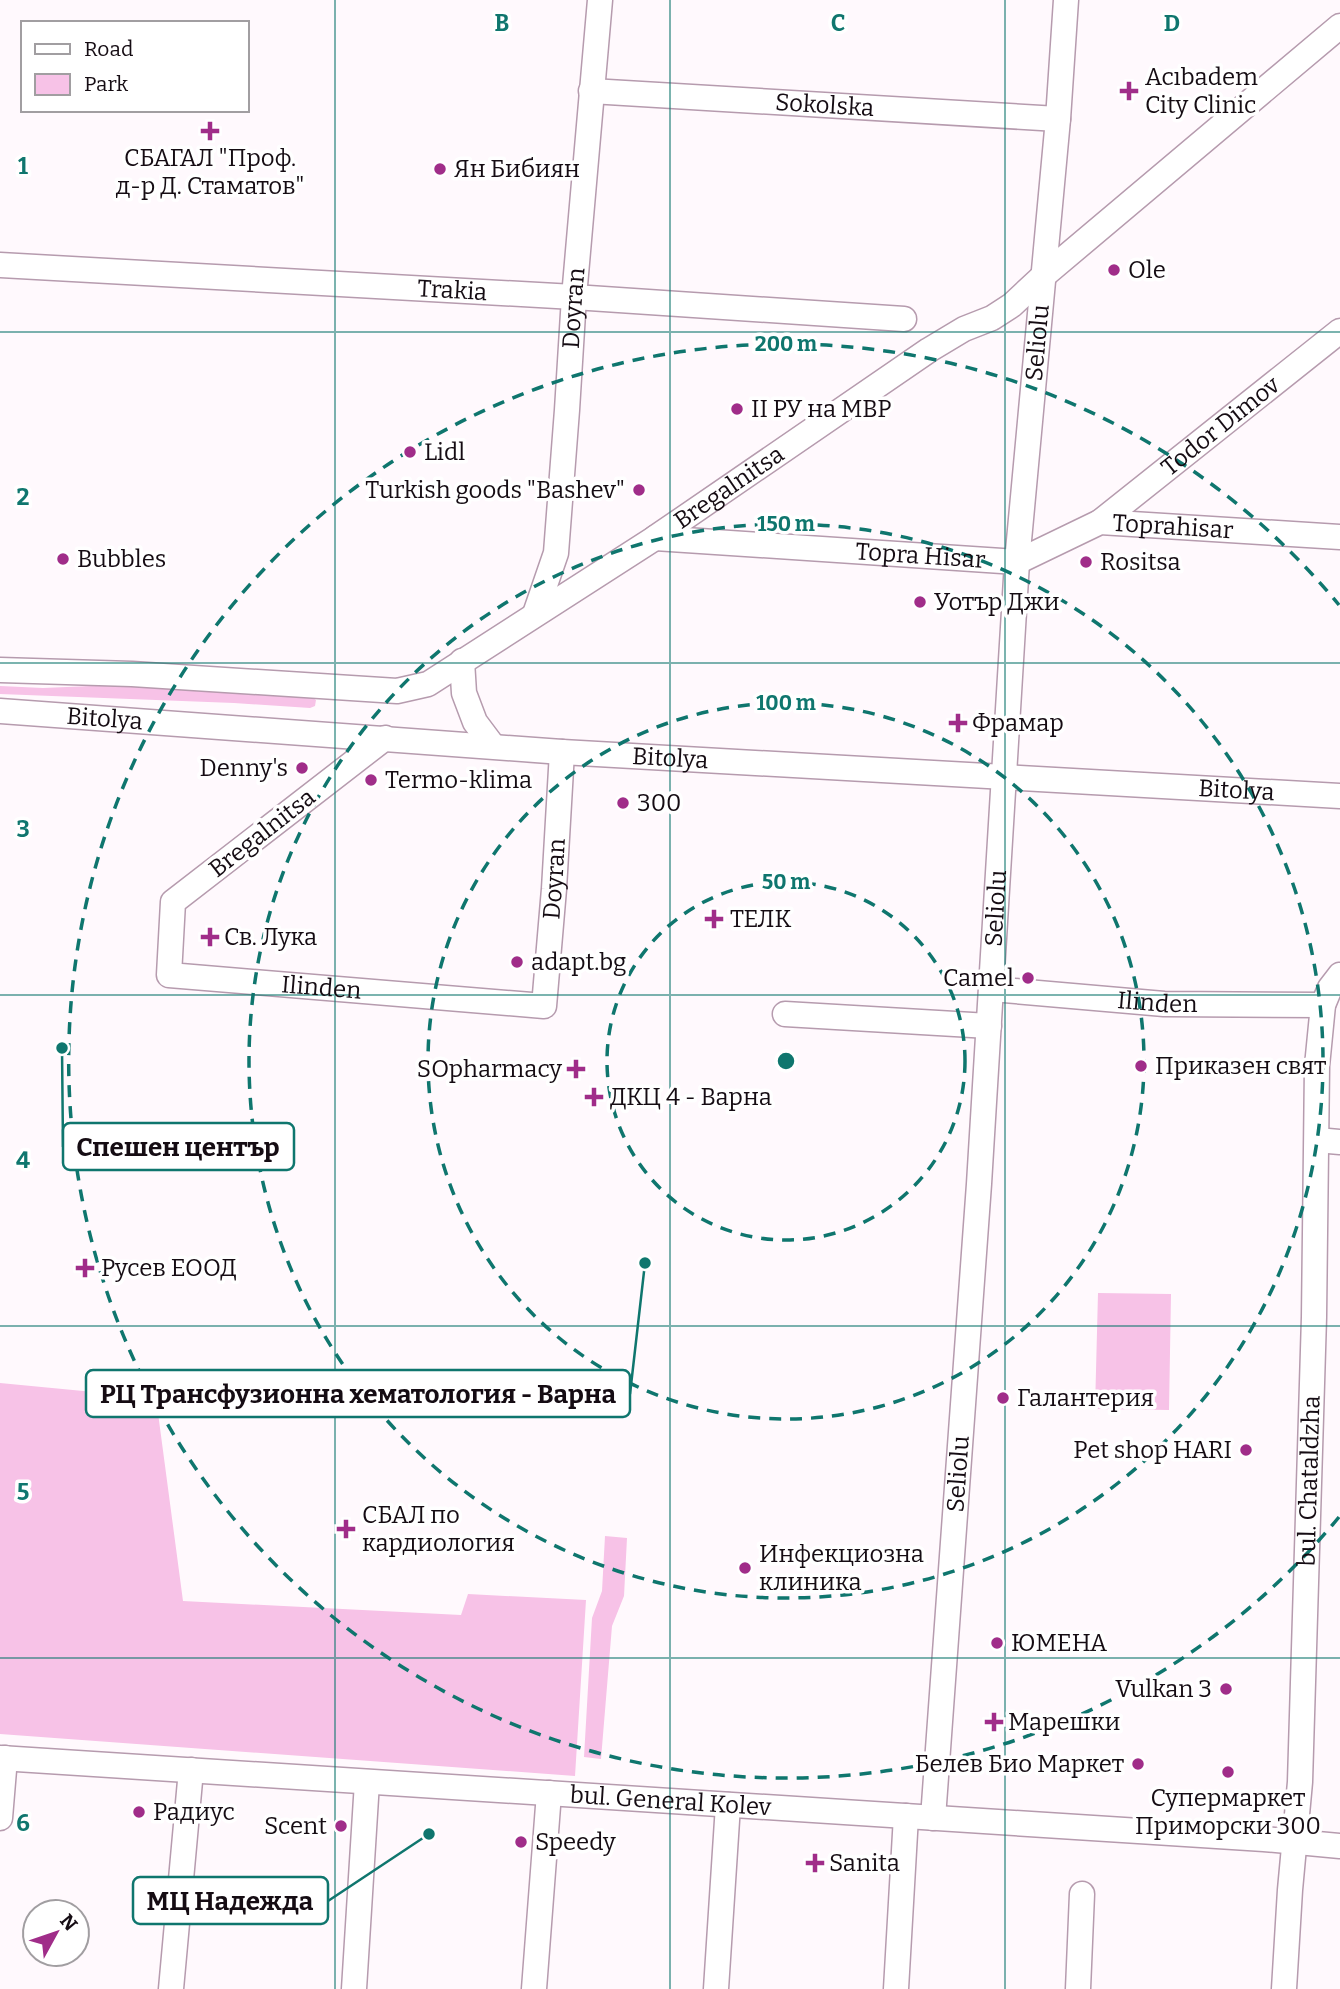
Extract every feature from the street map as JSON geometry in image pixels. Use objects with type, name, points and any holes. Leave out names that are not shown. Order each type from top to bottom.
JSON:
[{"type":"street","name":"Doyran","points":[[535,614],[556,553],[574,297],[600,0]]},
{"type":"street","name":"Seliolu","points":[[933,1818],[992,989],[1017,562],[1058,119],[1066,0]]},
{"type":"street","name":"Bregalnitsa","points":[[397,691],[428,684],[655,538],[929,350],[1012,305],[1340,26]]},
{"type":"street","name":"Sokolska","points":[[592,91],[1058,119]]},
{"type":"street","name":"Trakia","points":[[0,265],[574,297],[904,319]]},
{"type":"street","name":"Todor Dimov","points":[[1100,522],[1340,331]]},
{"type":"street","name":"Toprahisar","points":[[1017,562],[1100,522],[1340,537]]},
{"type":"street","name":"Topra Hisar","points":[[655,538],[1017,562]]},
{"type":"street","points":[[462,662],[464,693],[475,722],[494,746]]},
{"type":"street","name":"Bitolya","points":[[0,670],[132,674],[397,691]]},
{"type":"street","name":"Bitolya","points":[[0,711],[562,752],[1340,796]]},
{"type":"street","name":"Bregalnitsa","points":[[173,902],[386,738]]},
{"type":"street","name":"Doyran","points":[[544,1006],[562,752]]},
{"type":"street","name":"Ilinden","points":[[173,902],[169,975],[544,1006]]},
{"type":"street","name":"bul. Chataldzha","points":[[1284,1989],[1300,1782],[1308,1519],[1329,1141],[1317,1066],[1323,1004],[1340,975]]},
{"type":"street","name":"Ilinden","points":[[992,989],[1164,1004],[1323,1004]]},
{"type":"street","points":[[785,1014],[989,1026]]},
{"type":"street","points":[[0,1818],[2,1758]]},
{"type":"street","name":"bul. General Kolev","points":[[2,1758],[1340,1846]]},
{"type":"street","points":[[172,1989],[191,1770]]},
{"type":"street","points":[[354,1989],[367,1782]]},
{"type":"street","points":[[534,1989],[549,1793]]},
{"type":"street","points":[[716,1989],[729,1805]]},
{"type":"street","points":[[897,1989],[906,1816]]},
{"type":"street","points":[[1078,1989],[1082,1894]]},
{"type":"green space","points":[[138,684],[311,697],[316,700],[315,706],[310,708],[0,694],[0,686],[43,688]]},
{"type":"green space","points":[[1098,1293],[1171,1294],[1169,1410],[1095,1409]]},
{"type":"green space","points":[[0,1383],[156,1398],[183,1601],[461,1615],[468,1594],[586,1600],[575,1776],[0,1734]]},
{"type":"green space","points":[[605,1536],[627,1538],[624,1596],[612,1626],[601,1759],[584,1757],[592,1618],[602,1591]]},
{"type":"place","name":"Acıbadem City Clinic","points":[[1129,91]]},
{"type":"place","name":"СБАГАЛ \"Проф. д-р Д. Стаматов\"","points":[[210,131]]},
{"type":"place","name":"Ян Бибиян","points":[[440,169]]},
{"type":"place","name":"Ole","points":[[1114,270]]},
{"type":"place","name":"II РУ на МВР","points":[[737,409]]},
{"type":"place","name":"Lidl","points":[[410,452]]},
{"type":"place","name":"Turkish goods \"Bashev\"","points":[[639,490]]},
{"type":"place","name":"Bubbles","points":[[63,559]]},
{"type":"place","name":"Rositsa","points":[[1086,562]]},
{"type":"place","name":"Уотър Джи","points":[[920,602]]},
{"type":"place","name":"Фрамар","points":[[958,723]]},
{"type":"place","name":"Denny's","points":[[302,768]]},
{"type":"place","name":"Termo-klima","points":[[371,780]]},
{"type":"place","name":"300","points":[[623,803]]},
{"type":"place","name":"ТЕЛК","points":[[714,919]]},
{"type":"place","name":"Св. Лука","points":[[210,937]]},
{"type":"place","name":"adapt.bg","points":[[517,962]]},
{"type":"place","name":"Camel","points":[[1028,978]]},
{"type":"place","name":"Спешен център","points":[[62,1048]]},
{"type":"place","name":"Приказен свят","points":[[1141,1066]]},
{"type":"place","name":"SOpharmacy","points":[[576,1069]]},
{"type":"place","name":"ДКЦ 4 - Варна","points":[[594,1097]]},
{"type":"place","name":"РЦ Трансфузионна хематология - Варна","points":[[645,1263]]},
{"type":"place","name":"Русев ЕООД","points":[[85,1268]]},
{"type":"place","name":"Галантерия","points":[[1003,1398]]},
{"type":"place","name":"Pet shop HARI","points":[[1246,1450]]},
{"type":"place","name":"СБАЛ по кардиология","points":[[346,1529]]},
{"type":"place","name":"Инфекциозна клиника","points":[[745,1568]]},
{"type":"place","name":"ЮМЕНА","points":[[997,1643]]},
{"type":"place","name":"Vulkan 3","points":[[1226,1689]]},
{"type":"place","name":"Марешки","points":[[994,1722]]},
{"type":"place","name":"Белев Био Маркет","points":[[1138,1764]]},
{"type":"place","name":"Супермаркет Приморски 300","points":[[1228,1772]]},
{"type":"place","name":"Радиус","points":[[139,1812]]},
{"type":"place","name":"Scent","points":[[341,1826]]},
{"type":"place","name":"МЦ Надежда","points":[[429,1834]]},
{"type":"place","name":"Speedy","points":[[521,1842]]},
{"type":"place","name":"Sanita","points":[[815,1863]]}]
